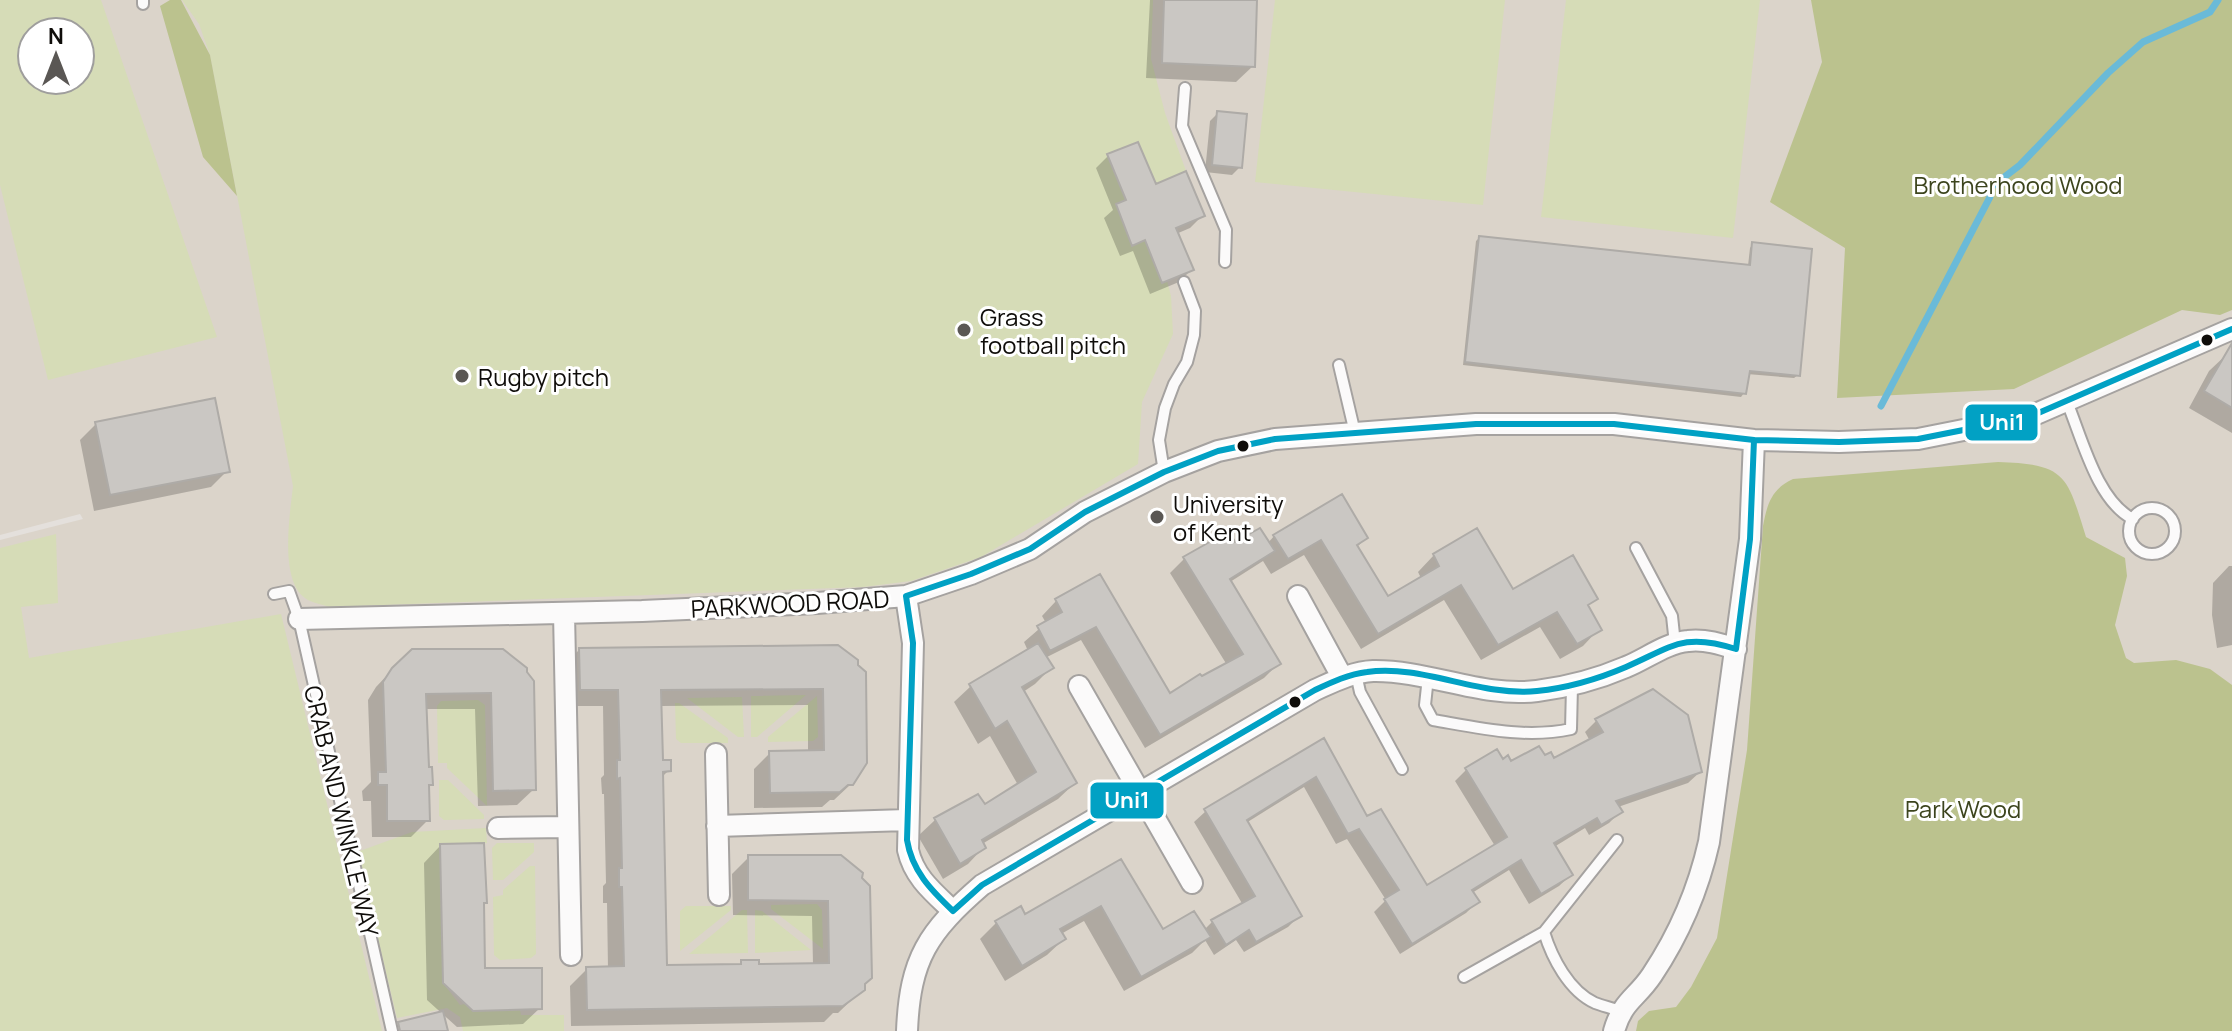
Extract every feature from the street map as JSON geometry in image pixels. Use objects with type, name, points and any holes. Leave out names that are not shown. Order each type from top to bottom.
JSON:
[{"type":"street","name":"PARKWOOD ROAD","points":[[299,619],[564,613],[817,603],[906,596],[971,574],[1030,549],[1085,512],[1164,472],[1218,451],[1275,439],[1476,424],[1614,424],[1754,440],[1839,442],[1918,439],[2029,417],[2232,329]]},
{"type":"street","points":[[1614,1031],[1620,1011],[1650,978],[1683,924],[1703,869],[1750,539],[1754,440]]},
{"type":"street","points":[[906,596],[913,643],[907,840],[911,863],[924,883],[953,911]]},
{"type":"street","points":[[1298,596],[1349,676]]},
{"type":"street","points":[[564,613],[571,955]]},
{"type":"street","points":[[907,1031],[915,965],[938,928],[982,885],[1315,690],[1370,671],[1428,677],[1499,691],[1532,692],[1572,686],[1690,640],[1736,649]]},
{"type":"street","points":[[1079,686],[1192,883]]},
{"type":"street","points":[[716,754],[719,895]]},
{"type":"street","points":[[717,826],[907,820]]},
{"type":"street","points":[[498,828],[567,827]]},
{"type":"lane","points":[[1185,88],[1182,126],[1226,230],[1225,262]]},
{"type":"lane","points":[[1164,472],[1159,440],[1165,408],[1187,362],[1194,335],[1195,311],[1184,282]]},
{"type":"lane","points":[[1339,365],[1355,433]]},
{"type":"lane","points":[[2067,402],[2105,495],[2121,513],[2133,519]]},
{"type":"lane","points":[[2144,509],[2159,509],[2171,519],[2173,540],[2164,551],[2158,553],[2138,549],[2130,539],[2133,519],[2144,509]]},
{"type":"lane","points":[[1636,548],[1672,616],[1675,644]]},
{"type":"lane","name":"CRAB AND WINKLE WAY","points":[[274,594],[289,591],[299,619],[392,1031]]},
{"type":"lane","points":[[1349,676],[1402,769]]},
{"type":"lane","points":[[1428,677],[1425,705],[1433,720],[1495,731],[1550,734],[1571,729],[1572,686]]},
{"type":"lane","points":[[1464,977],[1544,932],[1617,840]]},
{"type":"lane","points":[[1544,932],[1551,955],[1568,979],[1593,1002],[1620,1011]]},
{"type":"shaded area","name":"University of Kent","points":[[0,0],[2232,0],[2232,1031],[0,1031],[0,540],[83,519],[80,514],[0,535]]},
{"type":"green space","points":[[0,0],[101,0],[217,337],[48,380],[0,185]]},
{"type":"green space","points":[[170,0],[181,0],[210,55],[237,196],[203,157],[160,6]]},
{"type":"green space","points":[[182,0],[1153,0],[1151,59],[1165,113],[1186,171],[1156,184],[1138,142],[1107,155],[1126,200],[1116,205],[1132,245],[1145,240],[1162,283],[1167,281],[1171,296],[1173,334],[1142,402],[1138,464],[981,557],[911,581],[863,587],[329,607],[310,601],[297,589],[289,562],[293,486],[210,55],[199,24]]},
{"type":"green space","points":[[1275,0],[1505,0],[1483,205],[1255,182]]},
{"type":"green space","points":[[1566,0],[1760,0],[1733,238],[1541,217]]},
{"type":"green space","name":"Brotherhood Wood","points":[[1811,0],[2232,0],[2232,310],[2220,315],[2182,310],[2014,389],[1837,398],[1845,248],[1770,202],[1822,62]]},
{"type":"green space","name":"Park Wood","points":[[1998,462],[2038,466],[2061,477],[2074,500],[2086,537],[2125,558],[2127,576],[2115,625],[2126,658],[2134,663],[2176,660],[2210,669],[2232,685],[2232,1031],[1636,1031],[1638,1021],[1649,1011],[1676,1007],[1691,987],[1717,938],[1747,750],[1763,526],[1771,498],[1793,479]]},
{"type":"green space","points":[[56,534],[58,603],[21,607],[29,658],[281,614],[382,1031],[0,1031],[0,548]]},
{"type":"green space","points":[[806,695],[757,737],[751,737],[751,696]]},
{"type":"green space","points":[[817,696],[818,737],[813,741],[768,742],[768,737]]},
{"type":"green space","points":[[742,697],[744,737],[738,737],[687,698]]},
{"type":"green space","points":[[478,700],[485,705],[487,806],[447,768],[447,763],[438,763],[437,706],[441,701]]},
{"type":"green space","points":[[675,703],[728,738],[728,743],[681,743],[676,739]]},
{"type":"green space","points":[[439,780],[448,780],[484,815],[484,819],[444,820],[439,816]]},
{"type":"green space","points":[[486,828],[487,843],[440,845],[443,983],[460,1005],[465,1004],[473,1011],[520,1010],[521,1015],[564,1015],[564,1031],[463,1031],[460,1017],[447,1008],[397,1018],[357,852],[412,832]]},
{"type":"green space","points":[[497,843],[534,843],[534,852],[503,880],[493,880],[492,848]]},
{"type":"green space","points":[[530,866],[535,866],[536,954],[531,958],[500,960],[494,955],[493,897],[503,895],[503,890]]},
{"type":"green space","points":[[817,904],[822,910],[823,949],[771,909],[771,905]]},
{"type":"green space","points":[[686,906],[731,906],[731,910],[680,951],[680,911]]},
{"type":"green space","points":[[742,910],[747,910],[748,953],[689,954]]},
{"type":"green space","points":[[755,910],[762,911],[811,950],[755,953]]},
{"type":"building","points":[[1164,0],[1257,0],[1255,67],[1162,63]]},
{"type":"building","points":[[1217,111],[1247,114],[1242,168],[1212,165]]},
{"type":"building","points":[[1138,142],[1156,184],[1186,171],[1205,216],[1176,228],[1194,270],[1162,283],[1145,240],[1132,246],[1116,204],[1126,200],[1107,154]]},
{"type":"building","points":[[1479,236],[1750,265],[1752,242],[1812,249],[1800,376],[1750,371],[1746,394],[1465,362]]},
{"type":"building","points":[[2232,343],[2232,408],[2204,391]]},
{"type":"building","points":[[215,398],[230,472],[110,495],[95,422]]},
{"type":"building","points":[[1342,494],[1368,538],[1357,545],[1388,596],[1439,566],[1433,554],[1477,528],[1513,589],[1573,555],[1598,599],[1588,605],[1602,630],[1577,644],[1557,612],[1498,645],[1461,585],[1378,634],[1321,540],[1288,559],[1273,535]]},
{"type":"building","points":[[1260,528],[1275,551],[1230,579],[1281,664],[1160,735],[1096,627],[1050,651],[1037,626],[1062,612],[1055,599],[1100,574],[1170,693],[1200,674],[1202,676],[1243,654],[1183,557],[1229,531],[1235,542]]},
{"type":"building","points":[[1038,643],[1054,668],[1022,687],[1077,783],[982,840],[986,848],[960,864],[934,818],[978,794],[985,804],[1036,772],[1007,721],[995,729],[969,684]]},
{"type":"building","points":[[838,645],[858,660],[858,665],[866,672],[867,763],[853,785],[840,792],[770,793],[769,751],[824,750],[823,689],[661,690],[663,760],[671,760],[671,771],[663,772],[667,965],[741,964],[741,960],[759,960],[759,964],[829,963],[828,901],[748,900],[748,855],[841,855],[863,873],[862,878],[870,886],[872,978],[865,984],[865,990],[843,1006],[587,1010],[586,967],[624,966],[622,887],[619,887],[619,868],[622,868],[617,760],[620,760],[618,690],[580,690],[579,648]]},
{"type":"building","points":[[412,649],[503,649],[527,668],[534,681],[536,790],[493,791],[491,693],[426,694],[429,767],[432,767],[433,785],[429,785],[430,821],[387,821],[387,785],[378,785],[378,772],[386,772],[383,682],[392,668]]},
{"type":"building","points":[[1653,689],[1688,715],[1702,772],[1616,801],[1623,812],[1601,825],[1597,818],[1554,843],[1573,875],[1541,894],[1521,860],[1472,890],[1480,902],[1412,944],[1384,899],[1399,890],[1359,829],[1348,834],[1316,777],[1247,820],[1302,916],[1256,942],[1249,930],[1226,945],[1211,920],[1255,896],[1204,809],[1324,738],[1367,816],[1381,809],[1427,885],[1507,837],[1465,768],[1497,749],[1503,759],[1508,755],[1511,761],[1539,746],[1545,755],[1551,752],[1554,758],[1603,732],[1595,719]]},
{"type":"building","points":[[484,843],[487,903],[484,903],[485,968],[542,968],[542,1009],[473,1011],[443,983],[440,844]]},
{"type":"building","points":[[1121,859],[1163,929],[1194,911],[1211,937],[1141,977],[1101,906],[1060,929],[1066,939],[1022,966],[995,921],[1021,906],[1025,914]]},
{"type":"building","points":[[443,1011],[448,1031],[400,1031],[398,1022]]},
{"type":"waterway","points":[[1881,406],[1990,197],[1990,188],[2020,165],[2108,73],[2143,42],[2210,12],[2218,0]]},
{"type":"transit line","name":"Uni1","points":[[1754,440],[1839,442],[1918,439],[2029,417],[2232,329]]},
{"type":"transit line","name":"Uni1","points":[[1476,424],[1614,424],[1754,440],[1750,539],[1736,649],[1703,642],[1678,644],[1593,679],[1537,691],[1494,689],[1409,672],[1367,672],[1347,676],[1315,690],[982,885],[953,911],[930,887],[913,861],[907,840],[913,643],[906,596],[971,574],[1030,549],[1085,512],[1164,472],[1218,451],[1275,439],[1476,424]]},
{"type":"place","name":"Grass football pitch","points":[[964,330]]},
{"type":"place","name":"Rugby pitch","points":[[462,376]]},
{"type":"place","name":"University of Kent","points":[[1157,517]]}]
